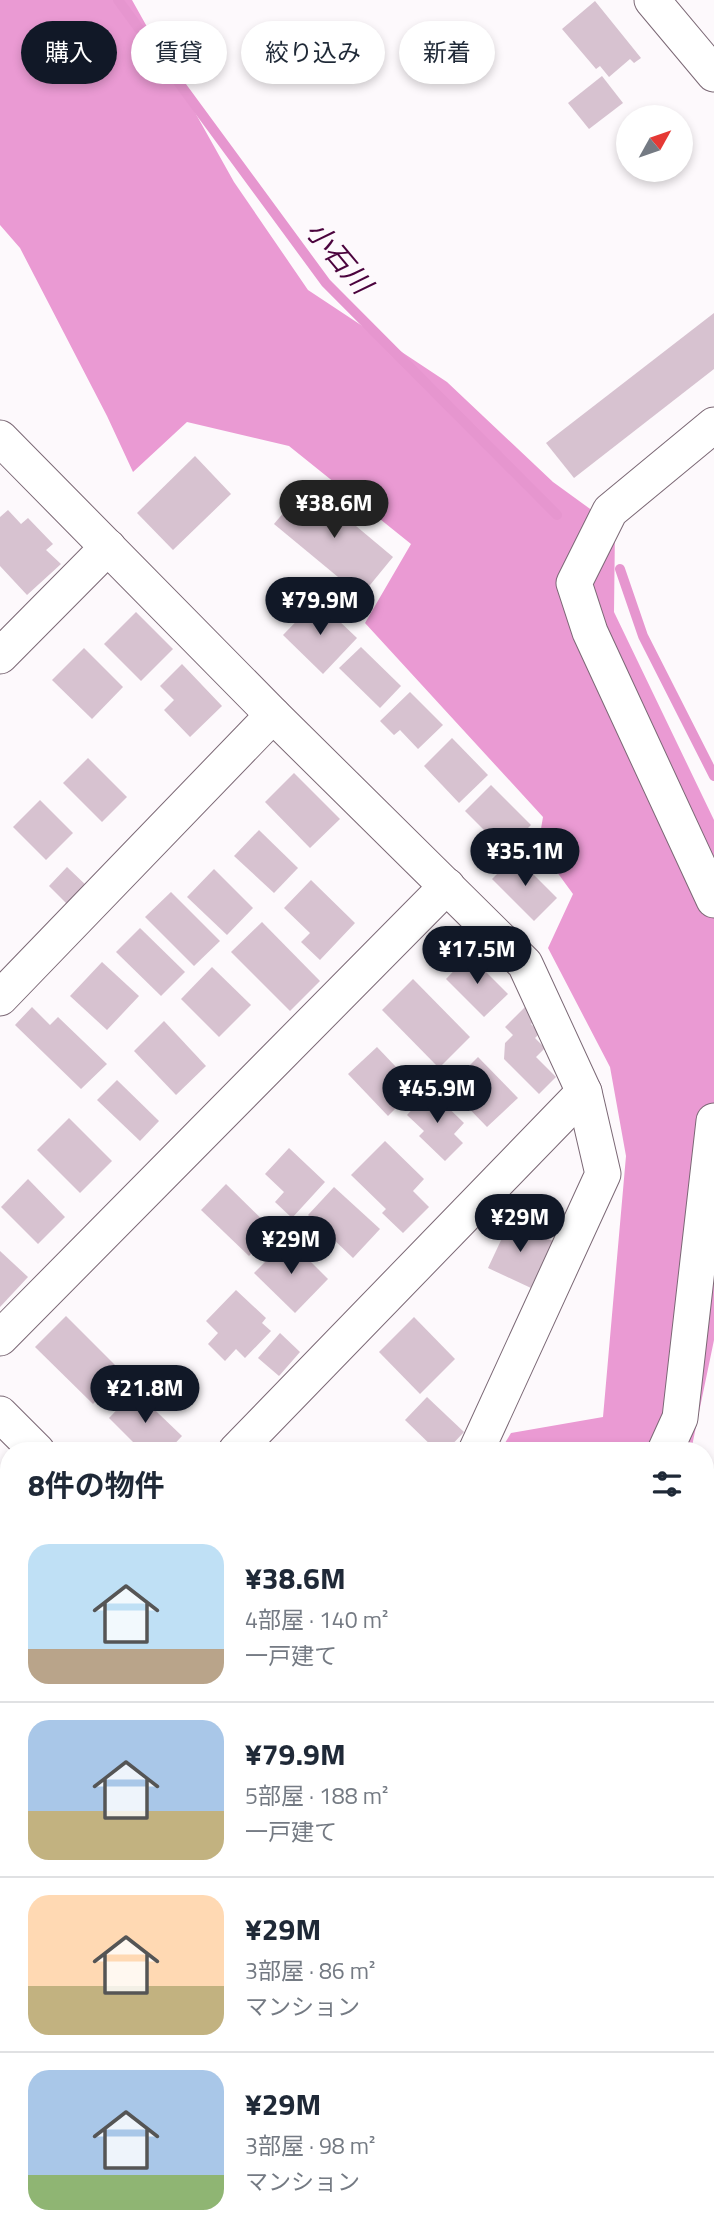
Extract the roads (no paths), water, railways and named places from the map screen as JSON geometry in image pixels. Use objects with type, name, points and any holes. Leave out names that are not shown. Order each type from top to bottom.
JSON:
[{"type":"street","points":[[652,0],[714,74]]},
{"type":"street","points":[[714,425],[610,511],[574,583],[590,632],[714,900]]},
{"type":"street","points":[[0,438],[273,715],[525,964],[584,1092],[603,1174],[480,1442]]},
{"type":"street","points":[[0,656],[108,547]]},
{"type":"street","points":[[0,998],[273,715]]},
{"type":"street","points":[[0,1338],[447,886]]},
{"type":"street","points":[[245,1442],[584,1092]]},
{"type":"street","points":[[669,1442],[680,1418],[714,1121]]},
{"type":"street","points":[[0,1414],[28,1442]]},
{"type":"waterway","name":"小石川","points":[[118,0],[326,283],[557,515]]},
{"type":"waterway","name":"小石川","points":[[620,569],[643,636],[714,776]]}]
